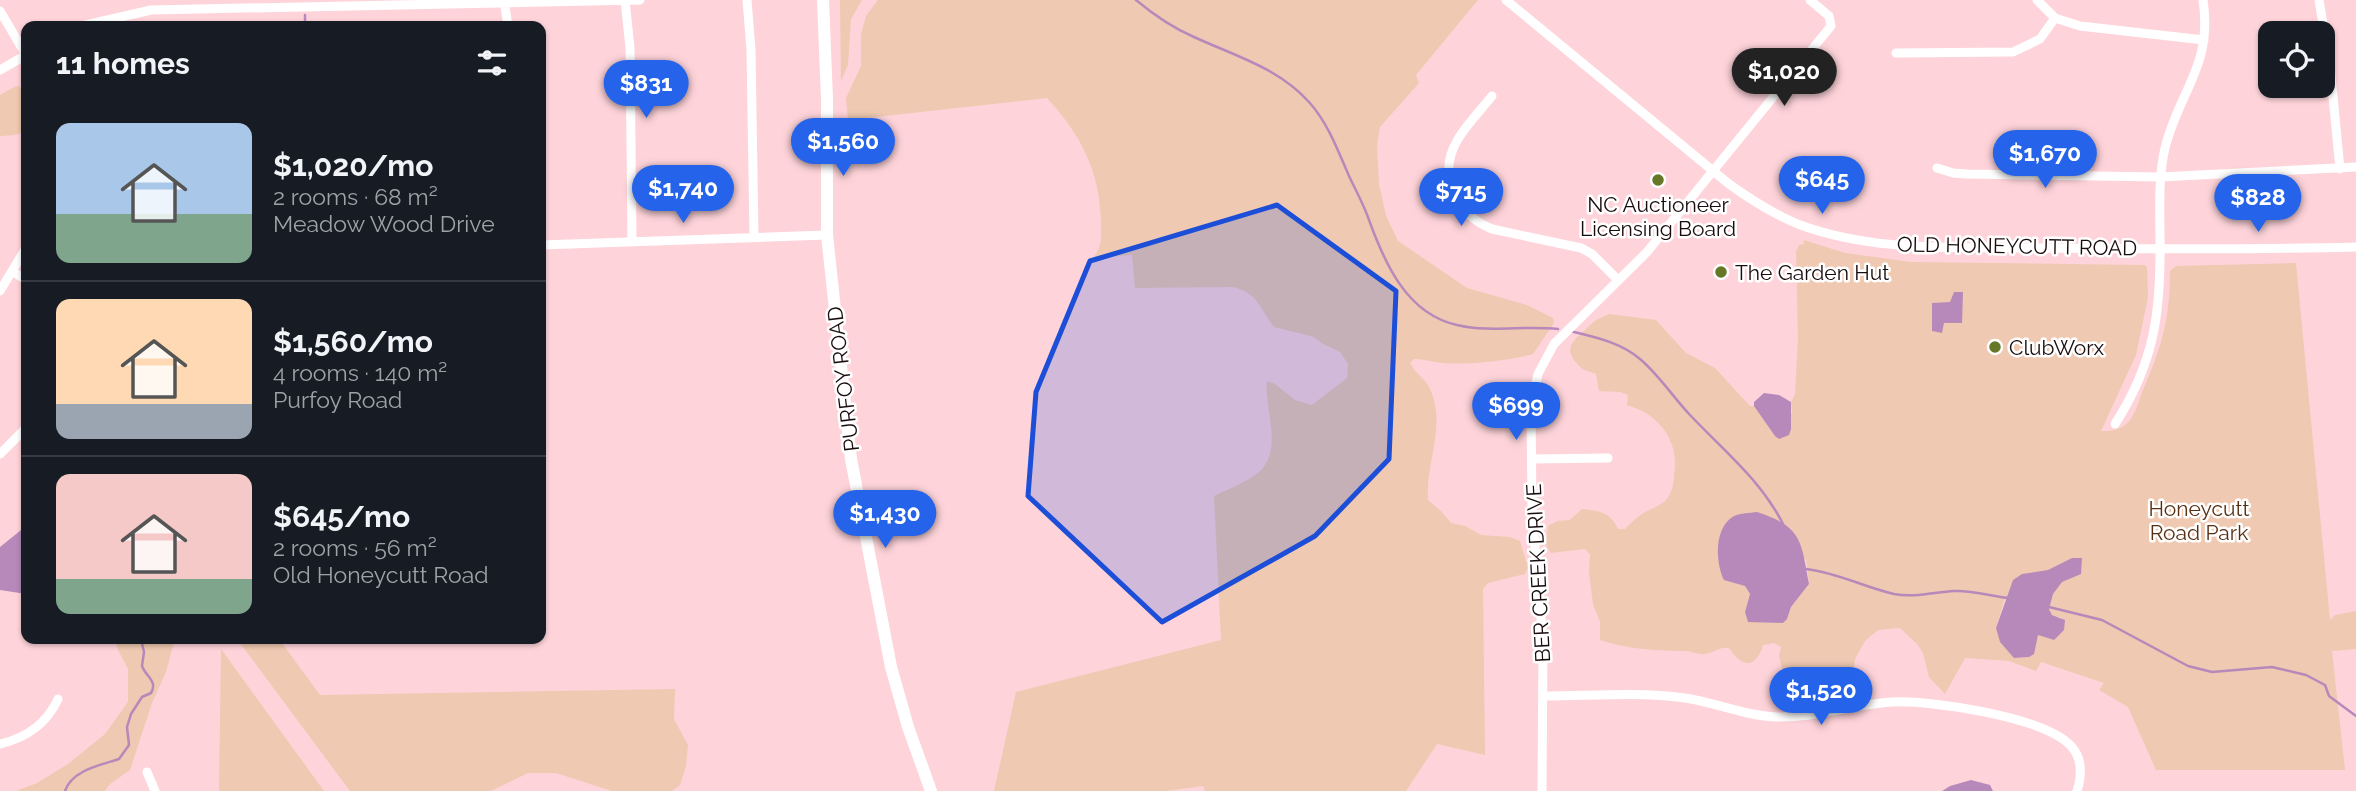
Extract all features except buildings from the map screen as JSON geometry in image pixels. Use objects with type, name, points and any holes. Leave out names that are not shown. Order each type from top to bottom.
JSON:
[{"type":"street","points":[[103,21],[151,10],[640,0]]},
{"type":"street","points":[[747,0],[751,50],[754,237]]},
{"type":"street","name":"PURFOY ROAD","points":[[823,0],[827,99],[827,235],[851,459],[899,698],[931,791]]},
{"type":"street","name":"OLD HONEYCUTT ROAD","points":[[1506,0],[1744,195],[1780,216],[1812,229],[1879,242],[1952,247],[2356,247]]},
{"type":"street","name":"BER CREEK DRIVE","points":[[1542,791],[1543,631],[1532,510],[1531,406],[1542,363],[1561,335],[1647,252],[1831,26],[1829,16],[1810,0]]},
{"type":"street","points":[[2037,0],[2056,18],[2080,26],[2204,40]]},
{"type":"street","points":[[2115,424],[2141,373],[2154,337],[2159,309],[2160,177],[2169,134],[2196,75],[2204,40],[2203,0]]},
{"type":"street","points":[[2319,0],[2330,66],[2340,169]]},
{"type":"street","points":[[625,1],[630,48],[632,241]]},
{"type":"street","points":[[504,2],[507,21]]},
{"type":"street","points":[[0,11],[21,47]]},
{"type":"street","points":[[1896,53],[2013,52],[2040,38],[2056,18]]},
{"type":"street","points":[[0,70],[21,58]]},
{"type":"street","points":[[1492,96],[1458,138],[1451,155],[1449,178],[1460,207],[1479,223],[1492,229],[1581,248],[1592,254],[1618,280]]},
{"type":"street","points":[[1937,167],[1953,173],[1968,174],[2160,177],[2356,167]]},
{"type":"street","points":[[546,245],[827,235]]},
{"type":"street","points":[[0,291],[21,256]]},
{"type":"street","points":[[12,271],[21,277]]},
{"type":"street","points":[[0,454],[21,433]]},
{"type":"street","points":[[1532,459],[1608,458]]},
{"type":"street","points":[[1544,696],[1678,696],[1749,713],[1779,717],[1895,702],[1983,711],[2014,719],[2065,740],[2080,761],[2077,791]]},
{"type":"street","points":[[0,744],[39,727],[51,714],[58,699]]},
{"type":"street","points":[[147,772],[155,791]]},
{"type":"highlighted area","points":[[1277,205],[1396,291],[1389,459],[1315,536],[1162,622],[1028,496],[1036,392],[1090,261]]},
{"type":"green space","points":[[840,0],[862,0],[851,19],[848,65],[841,81]]},
{"type":"green space","points":[[878,0],[1478,0],[1416,75],[1419,83],[1380,127],[1377,146],[1379,184],[1386,216],[1398,241],[1467,288],[1527,305],[1553,318],[1554,323],[1533,354],[1476,363],[1442,363],[1414,359],[1410,363],[1428,386],[1435,403],[1436,431],[1429,472],[1428,500],[1451,523],[1465,526],[1481,535],[1510,537],[1520,541],[1528,567],[1525,574],[1488,583],[1483,589],[1485,755],[1437,744],[1406,791],[1205,791],[1203,786],[1167,791],[994,791],[1016,692],[1221,640],[1214,496],[1244,482],[1259,472],[1266,463],[1272,441],[1267,381],[1295,400],[1312,405],[1347,378],[1348,364],[1340,352],[1314,337],[1274,327],[1258,302],[1241,290],[1233,287],[1135,288],[1132,255],[1093,258],[1100,245],[1101,232],[1097,186],[1079,140],[1047,98],[848,120],[846,98],[861,66],[861,34],[866,16]]},
{"type":"green space","points":[[16,86],[21,89],[21,133],[0,136],[0,95]]},
{"type":"green space","name":"Honeycutt Road Park","points":[[1804,240],[1845,253],[1911,262],[2144,265],[2147,267],[2148,297],[2136,355],[2101,431],[2124,426],[2136,410],[2164,332],[2170,271],[2176,266],[2296,263],[2330,620],[2335,615],[2356,611],[2356,649],[2332,651],[2345,770],[2156,770],[2128,707],[2099,690],[2104,683],[2041,662],[2036,671],[2009,661],[1965,658],[1945,694],[1929,677],[1923,653],[1917,644],[1900,628],[1878,630],[1865,641],[1855,659],[1857,695],[1784,703],[1786,685],[1779,656],[1781,647],[1774,643],[1763,645],[1757,658],[1748,663],[1739,659],[1729,648],[1701,654],[1632,647],[1600,640],[1600,622],[1593,604],[1589,572],[1590,554],[1585,549],[1551,553],[1546,545],[1548,526],[1557,521],[1570,520],[1582,509],[1604,513],[1618,529],[1625,529],[1668,497],[1673,486],[1674,451],[1658,422],[1627,405],[1628,395],[1599,391],[1596,374],[1582,369],[1573,359],[1571,345],[1596,320],[1609,314],[1656,320],[1686,353],[1715,368],[1750,406],[1754,406],[1780,439],[1792,412],[1791,402],[1795,394],[1798,339],[1796,252],[1799,245],[1804,244]],"holes":[[[1806,559],[1809,584],[1791,607],[1787,619],[1779,623],[1748,621],[1745,612],[1750,594],[1745,586]],[[2005,598],[2049,604],[2052,615],[2062,618],[2054,640],[2038,635],[2029,657],[2014,658],[1996,628]]]},
{"type":"green space","points":[[116,644],[173,644],[130,770],[110,784],[105,791],[16,791],[37,783],[68,764],[105,734],[128,702],[128,669]]},
{"type":"green space","points":[[241,644],[283,644],[320,695],[675,689],[674,719],[688,745],[686,766],[680,785],[672,791],[612,791],[556,773],[528,773],[491,791],[350,791]]},
{"type":"green space","points":[[221,649],[324,791],[219,791]]},
{"type":"shaded area","points":[[1954,292],[1963,292],[1962,323],[1944,323],[1942,333],[1932,331],[1932,303],[1950,302]]},
{"type":"shaded area","points":[[1764,393],[1779,395],[1791,402],[1789,435],[1779,439],[1775,436],[1754,406],[1754,402]]},
{"type":"shaded area","points":[[1757,512],[1792,530],[1804,557],[1809,584],[1791,607],[1783,623],[1748,622],[1745,612],[1750,594],[1745,586],[1724,580],[1721,573],[1718,545],[1727,521],[1737,515]]},
{"type":"shaded area","points":[[21,530],[21,593],[0,590],[0,547]]},
{"type":"shaded area","points":[[2072,558],[2082,558],[2081,574],[2062,582],[2053,594],[2049,609],[2052,615],[2065,620],[2064,630],[2054,640],[2038,635],[2034,654],[2014,658],[2000,642],[1996,628],[2013,580],[2022,574],[2048,570]]},
{"type":"shaded area","points":[[1971,780],[1990,785],[1993,791],[1942,791],[1950,786]]},
{"type":"waterway","points":[[1136,0],[1179,30],[1269,71],[1297,90],[1309,102],[1332,138],[1391,270],[1411,299],[1424,310],[1440,319],[1470,327],[1558,329]]},
{"type":"waterway","points":[[305,15],[305,21]]},
{"type":"waterway","points":[[1570,331],[1615,344],[1647,365],[1690,415],[1754,481],[1784,526]]},
{"type":"waterway","points":[[1806,569],[1894,594],[1961,591],[2008,598]]},
{"type":"waterway","points":[[2049,607],[2102,620],[2188,666],[2212,672],[2272,667],[2306,675],[2325,685],[2329,696],[2356,716]]},
{"type":"waterway","points":[[65,791],[80,773],[119,759],[129,745],[127,727],[131,714],[142,697],[153,689],[152,682],[142,666],[142,644]]},
{"type":"place","name":"NC Auctioneer Licensing Board","points":[[1658,180]]},
{"type":"place","name":"The Garden Hut","points":[[1721,272]]},
{"type":"place","name":"ClubWorx","points":[[1995,347]]}]
